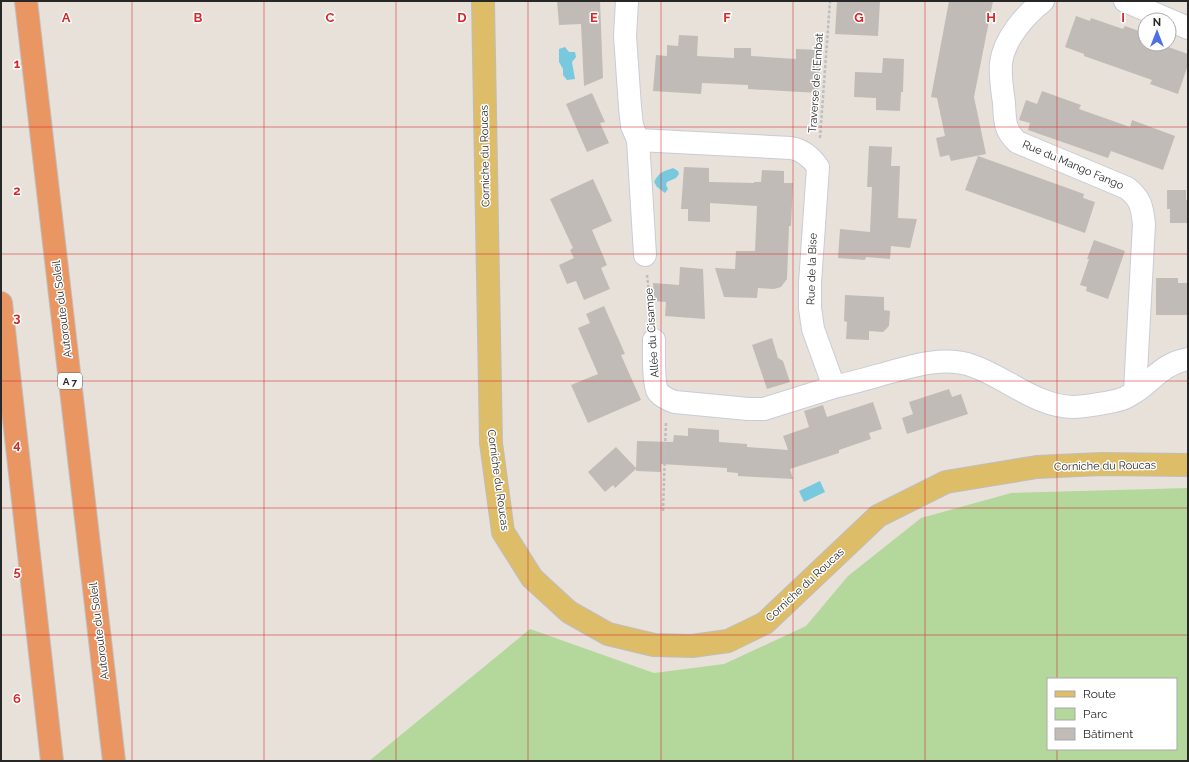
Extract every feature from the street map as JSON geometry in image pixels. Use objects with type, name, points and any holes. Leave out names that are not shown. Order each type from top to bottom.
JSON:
[{"type":"highway","name":"Autoroute du Soleil","points":[[26,1],[114,761]]},
{"type":"highway","points":[[1,303],[52,761]]},
{"type":"main road","name":"Corniche du Roucas","points":[[483,1],[491,443],[503,532],[532,578],[569,612],[608,634],[654,645],[692,646],[728,641],[765,623],[878,516],[946,482],[1037,467],[1102,464],[1188,465]]},
{"type":"street","points":[[627,1],[625,36],[630,107],[632,126],[638,140],[645,255]]},
{"type":"street","name":"Rue du Mango Fango","points":[[1043,1],[1033,9],[1016,28],[1006,47],[1001,62],[1001,80],[1006,124],[1009,134],[1018,142],[1127,188],[1135,194],[1142,207],[1144,224],[1135,391]]},
{"type":"street","points":[[1125,1],[1188,28]]},
{"type":"street","points":[[638,140],[798,149],[810,156],[818,167]]},
{"type":"street","name":"Rue de la Bise","points":[[818,167],[810,283],[810,308],[813,329],[834,388]]},
{"type":"street","name":"Allée du Cisampe","points":[[654,340],[656,385],[659,393],[667,399]]},
{"type":"street","points":[[667,399],[675,402],[740,409],[764,409],[918,365],[938,362],[954,362],[972,365],[1044,401],[1058,406],[1075,407],[1121,400],[1135,391],[1166,366],[1174,362],[1188,359]]},
{"type":"path","name":"Traverse de l'Embat","points":[[818,167],[830,1]]},
{"type":"path","name":"Allée du Cisampe","points":[[645,255],[654,340]]},
{"type":"path","points":[[663,511],[667,399]]},
{"type":"green space","points":[[1188,488],[1188,761],[369,761],[530,629],[654,673],[724,664],[806,626],[848,576],[921,518],[1011,493]]},
{"type":"water","points":[[565,47],[569,52],[575,52],[576,57],[572,62],[575,79],[567,80],[563,75],[563,69],[559,62],[559,49]]},
{"type":"water","points":[[673,168],[678,171],[679,174],[676,178],[667,182],[666,185],[668,189],[665,193],[657,187],[654,182],[656,178],[664,171]]},
{"type":"water","points":[[820,481],[825,492],[804,502],[799,491]]},
{"type":"building","points":[[557,1],[600,1],[603,78],[584,86],[581,24],[559,25]]},
{"type":"building","points":[[837,1],[880,1],[878,36],[835,34]]},
{"type":"building","points":[[949,1],[993,1],[974,97],[986,154],[951,161],[949,155],[940,157],[936,138],[945,136],[937,98],[931,97]]},
{"type":"building","points":[[1076,16],[1090,21],[1091,18],[1123,29],[1125,26],[1137,30],[1137,52],[1177,52],[1177,50],[1188,54],[1188,65],[1178,94],[1150,84],[1152,80],[1084,56],[1084,54],[1065,47]]},
{"type":"building","points":[[679,35],[698,36],[697,56],[734,58],[734,48],[751,48],[751,56],[796,59],[796,49],[821,50],[818,93],[748,89],[748,85],[702,83],[701,94],[653,91],[656,55],[667,56],[667,45],[678,46]]},
{"type":"building","points":[[883,58],[904,59],[903,92],[901,92],[900,111],[876,110],[876,98],[854,97],[855,72],[882,73]]},
{"type":"building","points":[[1042,91],[1081,105],[1079,109],[1130,127],[1132,120],[1175,136],[1163,170],[1111,151],[1108,158],[1028,130],[1030,123],[1019,120],[1026,100],[1037,104]]},
{"type":"building","points":[[592,93],[605,122],[600,123],[609,143],[587,152],[566,104]]},
{"type":"building","points":[[869,146],[892,147],[891,166],[900,166],[898,218],[917,219],[910,248],[891,246],[890,259],[866,257],[865,260],[838,258],[840,229],[870,232],[872,187],[867,187]]},
{"type":"building","points":[[978,156],[1084,194],[1083,198],[1095,202],[1085,233],[965,190]]},
{"type":"building","points":[[684,167],[709,168],[709,182],[761,182],[762,170],[784,171],[784,183],[793,183],[791,226],[789,226],[787,279],[781,287],[774,289],[758,288],[757,298],[724,297],[715,268],[735,269],[736,251],[755,251],[757,206],[710,203],[710,222],[688,221],[688,209],[681,209]]},
{"type":"building","points":[[593,179],[612,221],[592,230],[607,265],[601,268],[610,289],[584,300],[576,281],[567,284],[559,265],[574,258],[570,250],[573,248],[550,199]]},
{"type":"building","points":[[1167,190],[1186,190],[1186,200],[1188,200],[1188,223],[1170,223],[1170,209],[1167,209]]},
{"type":"building","points":[[1094,240],[1125,251],[1108,299],[1086,291],[1087,287],[1080,285]]},
{"type":"building","points":[[680,267],[703,269],[705,319],[665,316],[666,302],[654,301],[653,283],[679,285]]},
{"type":"building","points":[[1156,278],[1178,278],[1178,283],[1188,283],[1188,315],[1156,315]]},
{"type":"building","points":[[845,295],[884,297],[884,310],[890,311],[889,326],[883,332],[869,331],[869,340],[846,339],[847,322],[844,321]]},
{"type":"building","points":[[604,306],[625,354],[621,355],[641,400],[588,423],[571,385],[598,374],[578,328],[590,323],[586,314]]},
{"type":"building","points":[[772,338],[778,358],[783,361],[790,382],[767,389],[752,345]]},
{"type":"building","points":[[949,389],[952,397],[961,394],[968,414],[907,434],[902,418],[913,414],[909,402]]},
{"type":"building","points":[[873,402],[882,429],[869,433],[871,439],[839,450],[839,453],[790,469],[793,479],[738,476],[738,473],[727,472],[727,468],[661,464],[661,472],[636,471],[636,469],[615,488],[613,485],[605,492],[588,472],[616,447],[636,468],[637,441],[673,442],[674,435],[688,436],[688,428],[719,430],[719,442],[747,444],[747,447],[788,450],[783,436],[809,427],[804,411],[823,405],[827,417]]}]
